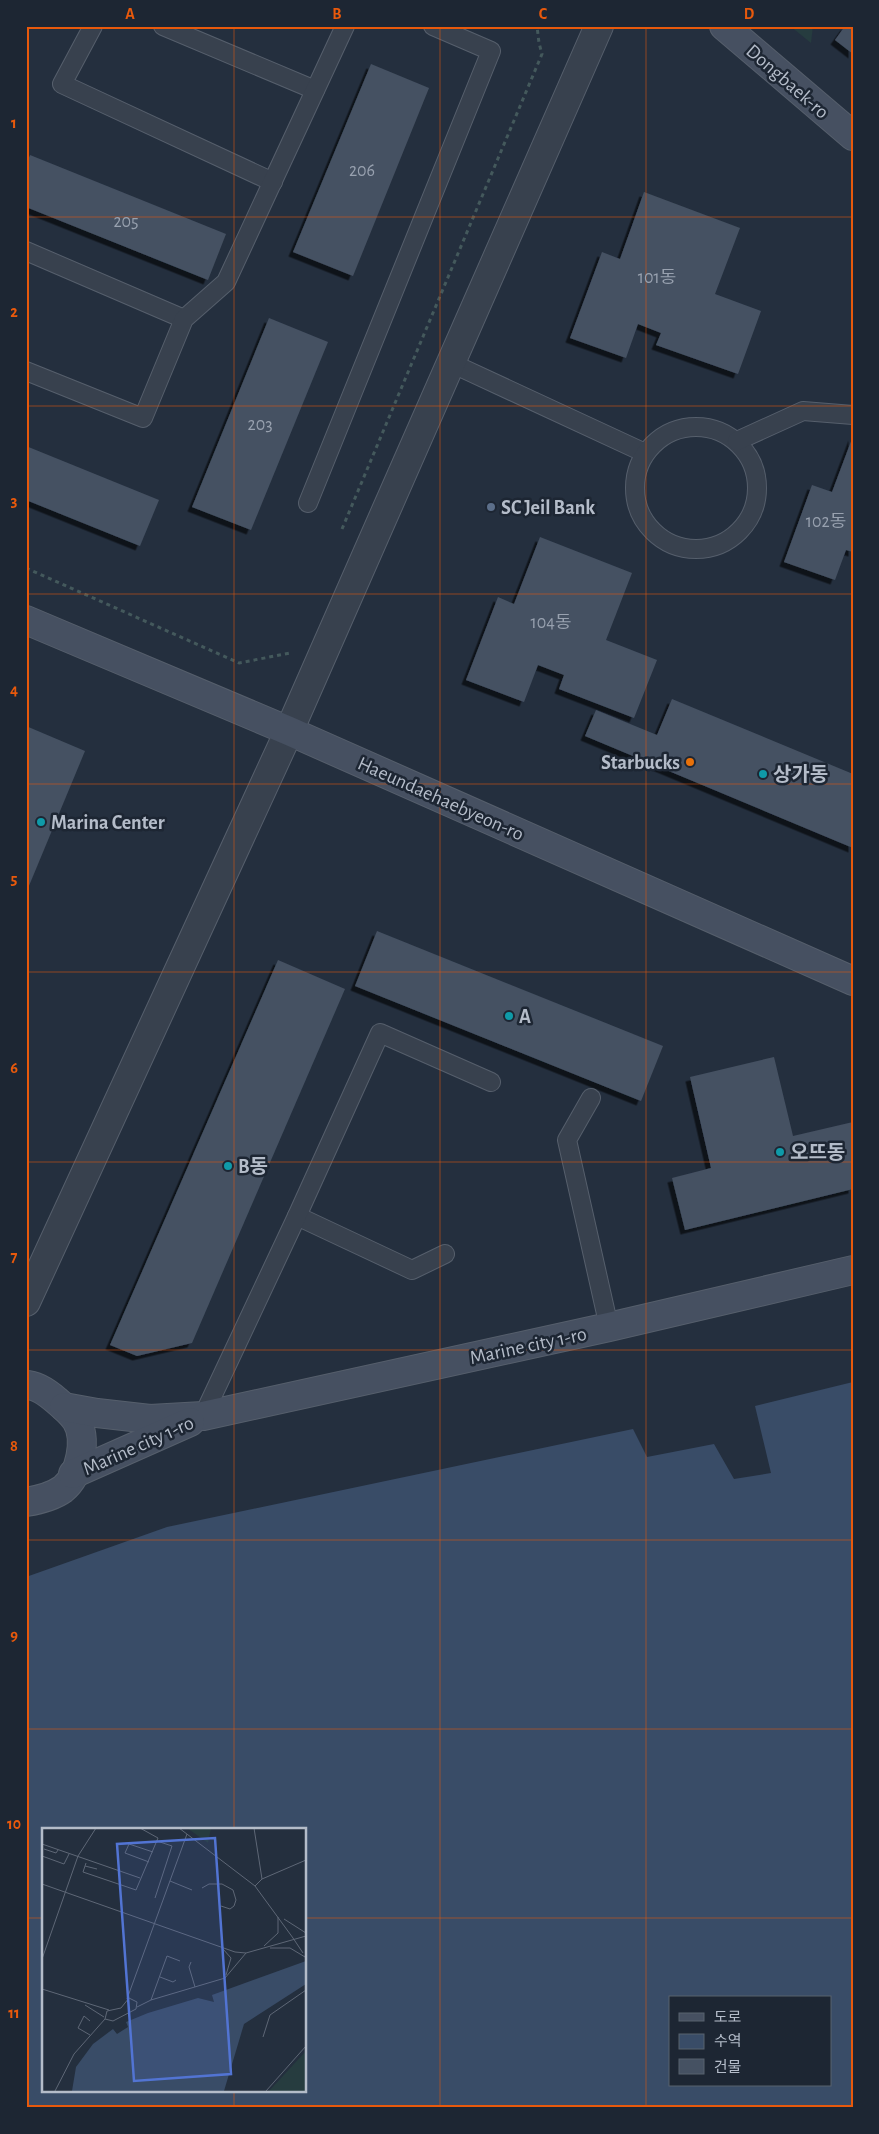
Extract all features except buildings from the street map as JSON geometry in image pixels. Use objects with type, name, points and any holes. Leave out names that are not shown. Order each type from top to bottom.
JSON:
[{"type":"main road","name":"Dongbaek-ro","points":[[724,26],[853,136]]},
{"type":"main road","name":"Haeundaehaebyeon-ro","points":[[26,620],[289,731],[853,981]]},
{"type":"main road","name":"Marine city 1-ro","points":[[64,1407],[97,1413],[150,1418],[203,1416],[610,1327],[853,1270]]},
{"type":"main road","points":[[26,1502],[44,1499],[63,1488],[73,1474],[81,1455],[81,1437],[76,1421],[50,1394],[28,1382]]},
{"type":"main road","name":"Marine city 1-ro","points":[[73,1474],[203,1416]]},
{"type":"street","points":[[26,1302],[289,731],[600,26]]},
{"type":"lane","points":[[92,26],[62,84],[273,182]]},
{"type":"lane","points":[[163,26],[315,90]]},
{"type":"lane","points":[[26,371],[143,418],[184,319],[226,282],[345,26]]},
{"type":"lane","points":[[308,503],[491,51],[433,26]]},
{"type":"lane","points":[[26,251],[184,319]]},
{"type":"lane","points":[[451,363],[646,453]]},
{"type":"lane","points":[[737,441],[803,411],[853,415]]},
{"type":"lane","points":[[699,426],[719,431],[737,441],[750,456],[757,475],[758,496],[752,515],[740,532],[724,543],[704,549],[684,548],[665,541],[649,528],[639,511],[635,491],[637,471],[646,453],[660,438],[678,429],[699,426]]},
{"type":"lane","points":[[203,1416],[297,1216],[380,1032],[491,1082]]},
{"type":"lane","points":[[591,1098],[567,1140],[610,1327]]},
{"type":"lane","points":[[297,1216],[412,1270],[445,1254]]},
{"type":"green space","points":[[790,26],[813,26],[811,43]]},
{"type":"water","points":[[853,1382],[853,2108],[26,2108],[26,1577],[167,1527],[633,1429],[647,1457],[714,1444],[734,1479],[771,1473],[755,1406]]},
{"type":"place","name":"SC Jeil Bank","points":[[491,507]]},
{"type":"place","name":"Starbucks","points":[[690,762]]},
{"type":"place","name":"상가동","points":[[763,774]]},
{"type":"place","name":"Marina Center","points":[[41,822]]},
{"type":"place","name":"A","points":[[509,1016]]},
{"type":"place","name":"오뜨동","points":[[780,1152]]},
{"type":"place","name":"B동","points":[[228,1166]]}]
